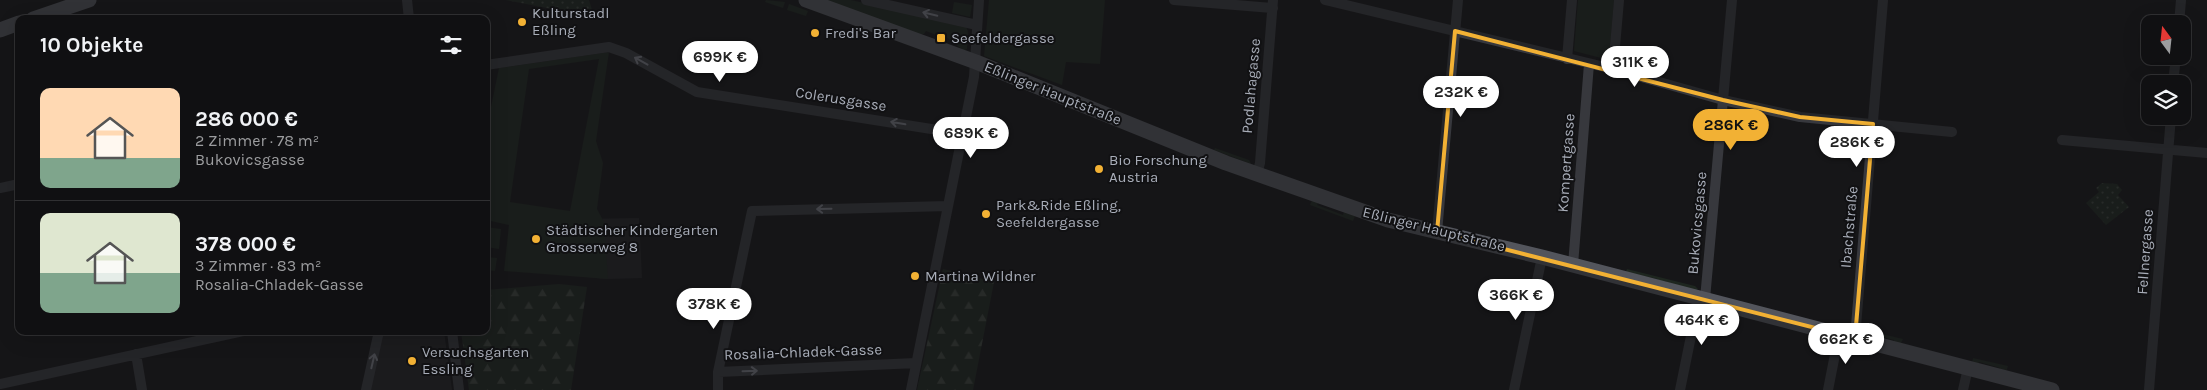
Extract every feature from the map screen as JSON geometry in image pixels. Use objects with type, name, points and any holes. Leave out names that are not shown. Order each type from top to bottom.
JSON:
[{"type":"main road","points":[[45,15],[89,0]]},
{"type":"main road","name":"Eßlinger Hauptstraße","points":[[806,0],[976,62],[1257,174],[1388,220],[1542,257],[2052,390]]},
{"type":"main road","points":[[0,30],[15,24]]},
{"type":"street","points":[[407,0],[409,15]]},
{"type":"street","points":[[866,0],[977,25]]},
{"type":"street","points":[[911,390],[976,62],[980,0]]},
{"type":"street","points":[[1174,0],[1273,4]]},
{"type":"street","points":[[1325,0],[1613,69],[1723,100],[1800,117],[1952,132]]},
{"type":"street","points":[[1437,232],[1458,0]]},
{"type":"street","points":[[1567,59],[1572,0]]},
{"type":"street","points":[[1613,69],[1618,0]]},
{"type":"street","name":"Bukovicsgasse","points":[[1680,390],[1702,298],[1732,0]]},
{"type":"street","name":"Ibachstraße","points":[[1855,338],[1883,0]]},
{"type":"street","points":[[2180,15],[2181,0]]},
{"type":"street","name":"Podlahagasse","points":[[1257,174],[1260,163],[1273,4]]},
{"type":"street","name":"Colerusgasse","points":[[490,64],[609,46],[626,53],[697,92],[963,134]]},
{"type":"street","name":"Kompertgasse","points":[[1572,265],[1589,64]]},
{"type":"street","name":"Fellnergasse","points":[[2149,390],[2170,125]]},
{"type":"street","points":[[2062,140],[2207,152]]},
{"type":"street","points":[[0,188],[15,185]]},
{"type":"street","name":"Rosalia-Chladek-Gasse","points":[[916,363],[718,372],[752,211],[948,206]]},
{"type":"street","points":[[1514,390],[1542,257]]},
{"type":"street","points":[[1828,390],[1839,334]]},
{"type":"street","points":[[0,384],[224,335]]},
{"type":"street","points":[[366,390],[378,335]]},
{"type":"street","points":[[452,335],[459,390]]},
{"type":"street","points":[[136,354],[142,390]]},
{"type":"street","points":[[1963,390],[1968,368]]},
{"type":"street","points":[[718,372],[718,390]]},
{"type":"highlighted area","points":[[1455,31],[1723,100],[1800,117],[1873,124],[1855,338],[1437,232]]},
{"type":"shaded area","name":"Städtischer Kindergarten Grosserweg 8","points":[[639,218],[642,278],[606,279],[576,276],[586,219]]},
{"type":"shaded area","name":"Versuchsgarten Essling","points":[[382,335],[445,335],[452,390],[370,390]]},
{"type":"green space","points":[[506,0],[589,0],[594,17]]},
{"type":"green space","points":[[766,0],[785,2],[783,8],[765,2]]},
{"type":"green space","points":[[817,0],[851,0],[966,26],[968,32],[967,49],[964,51],[945,36],[944,38],[926,31],[924,34],[915,35]]},
{"type":"green space","points":[[989,0],[1105,0],[1100,64],[1066,62],[1062,85],[984,56]]},
{"type":"green space","points":[[1578,0],[1614,0],[1609,60],[1574,51]]},
{"type":"green space","points":[[954,2],[972,5],[970,17],[952,13]]},
{"type":"green space","points":[[789,4],[808,11],[806,16],[787,10]]},
{"type":"green space","points":[[609,52],[596,141],[603,163],[597,209],[604,222],[608,279],[504,271],[509,225],[490,221],[490,112],[499,68]],"holes":[[[599,59],[570,211],[510,202],[529,69]]]},
{"type":"green space","points":[[1215,148],[1249,160],[1251,164],[1214,150]]},
{"type":"green space","points":[[2102,183],[2117,184],[2122,190],[2118,195],[2129,207],[2106,225],[2086,203],[2099,192],[2096,188]]},
{"type":"green space","points":[[1312,200],[1318,203],[1317,205],[1343,215],[1344,212],[1355,216],[1353,221],[1310,205]]},
{"type":"green space","points":[[490,228],[501,229],[499,249],[490,248]]},
{"type":"green space","points":[[490,257],[497,258],[495,271],[490,270]]},
{"type":"green space","points":[[943,269],[994,282],[973,390],[917,390]]},
{"type":"green space","points":[[1627,269],[1695,286],[1698,289],[1695,291],[1664,281],[1663,284],[1657,279],[1626,272]]},
{"type":"green space","points":[[559,284],[587,287],[571,390],[469,390],[462,335],[490,335],[490,290]]},
{"type":"green space","points":[[1865,330],[1903,339],[1900,345],[1894,343],[1894,340],[1874,335],[1873,338],[1861,331]]},
{"type":"green space","points":[[1973,358],[2008,366],[2006,372],[2000,370],[2000,368],[1979,362],[1978,365],[1972,363]]},
{"type":"place","name":"Kulturstadl Eßling","points":[[522,22]]},
{"type":"place","name":"Fredi's Bar","points":[[815,33]]},
{"type":"place","name":"Seefeldergasse","points":[[941,38]]},
{"type":"place","name":"Bio Forschung Austria","points":[[1099,169]]},
{"type":"place","name":"Park&Ride Eßling, Seefeldergasse","points":[[986,214]]},
{"type":"place","name":"Städtischer Kindergarten Grosserweg 8","points":[[536,239]]},
{"type":"place","name":"Martina Wildner","points":[[915,276]]},
{"type":"place","name":"Versuchsgarten Essling","points":[[412,361]]}]
